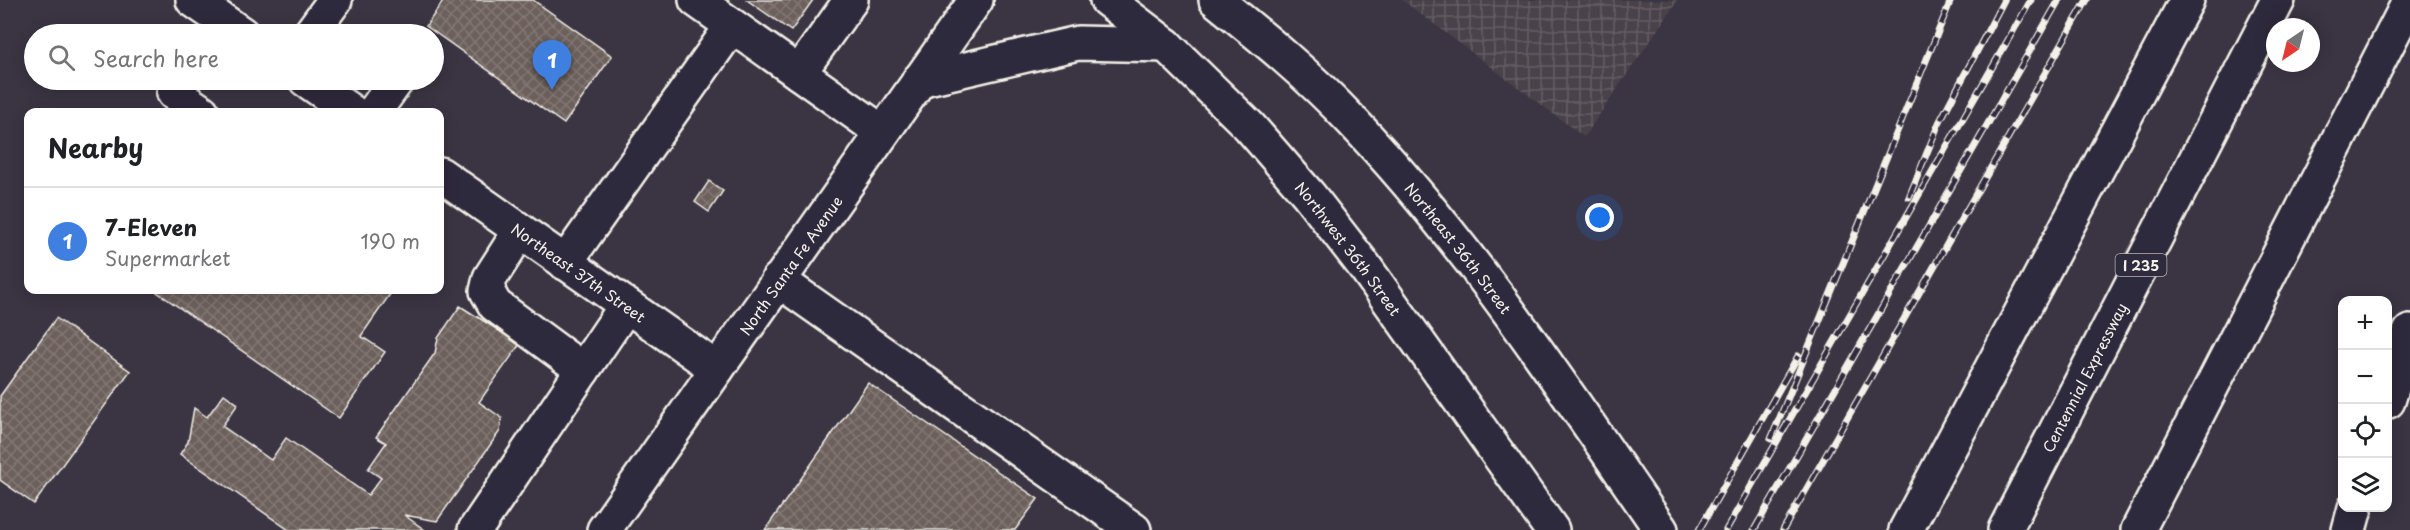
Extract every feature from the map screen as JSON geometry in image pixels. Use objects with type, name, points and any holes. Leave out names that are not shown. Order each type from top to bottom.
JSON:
[{"type":"main road","points":[[193,0],[219,24]]},
{"type":"main road","points":[[317,24],[335,0]]},
{"type":"main road","points":[[696,0],[882,132]]},
{"type":"main road","points":[[799,73],[851,0]]},
{"type":"main road","name":"North Santa Fe Avenue","points":[[604,530],[976,0]]},
{"type":"main road","name":"Northwest 36th Street","points":[[1107,0],[1166,45],[1249,126],[1309,195],[1365,267],[1552,530]]},
{"type":"main road","name":"Northeast 36th Street","points":[[1216,0],[1257,34],[1351,120],[1458,244],[1530,341],[1661,530]]},
{"type":"main road","points":[[1906,530],[2187,0]]},
{"type":"main road","name":"Centennial Expressway","points":[[2005,530],[2277,0]]},
{"type":"main road","points":[[2138,530],[2409,0]]},
{"type":"main road","points":[[565,263],[732,26]]},
{"type":"main road","points":[[919,80],[1078,42],[1166,45]]},
{"type":"main road","points":[[176,90],[174,93],[196,108]]},
{"type":"main road","points":[[320,90],[346,108]]},
{"type":"main road","points":[[377,108],[390,90]]},
{"type":"main road","name":"Northeast 37th Street","points":[[444,177],[717,369]]},
{"type":"main road","points":[[520,231],[490,278],[487,291],[495,305],[583,370]]},
{"type":"main road","points":[[778,280],[1134,530]]},
{"type":"main road","points":[[475,530],[626,306]]},
{"type":"main road","points":[[2392,388],[2410,332]]},
{"type":"main road","points":[[2349,530],[2354,512]]},
{"type":"shaded area","points":[[1402,0],[1678,0],[1584,137]]},
{"type":"building","points":[[444,0],[533,0],[612,56],[564,124],[444,39],[444,24],[427,24]]},
{"type":"building","points":[[747,0],[813,0],[791,31]]},
{"type":"building","points":[[709,181],[723,191],[709,212],[695,202]]},
{"type":"building","points":[[160,294],[390,294],[361,336],[385,352],[339,418]]},
{"type":"building","points":[[460,306],[520,344],[479,402],[502,418],[500,431],[437,521],[404,515],[425,530],[289,530],[180,454],[188,442],[194,408],[207,417],[224,394],[238,404],[222,426],[271,460],[286,438],[368,495],[381,478],[368,469],[386,443],[376,437],[435,353],[438,338]]},
{"type":"building","points":[[56,318],[130,371],[34,504],[0,480],[0,396]]},
{"type":"building","points":[[868,383],[1038,499],[1015,530],[765,530]]},
{"type":"railway","points":[[1771,439],[1951,0]]},
{"type":"railway","points":[[1909,197],[1939,123],[2004,0]]},
{"type":"railway","points":[[1726,530],[2031,0]]},
{"type":"railway","points":[[1754,530],[2059,0]]},
{"type":"railway","points":[[1783,530],[2087,0]]},
{"type":"railway","points":[[1699,530],[1798,356]]},
{"type":"place","name":"7-Eleven","points":[[552,90]]}]
